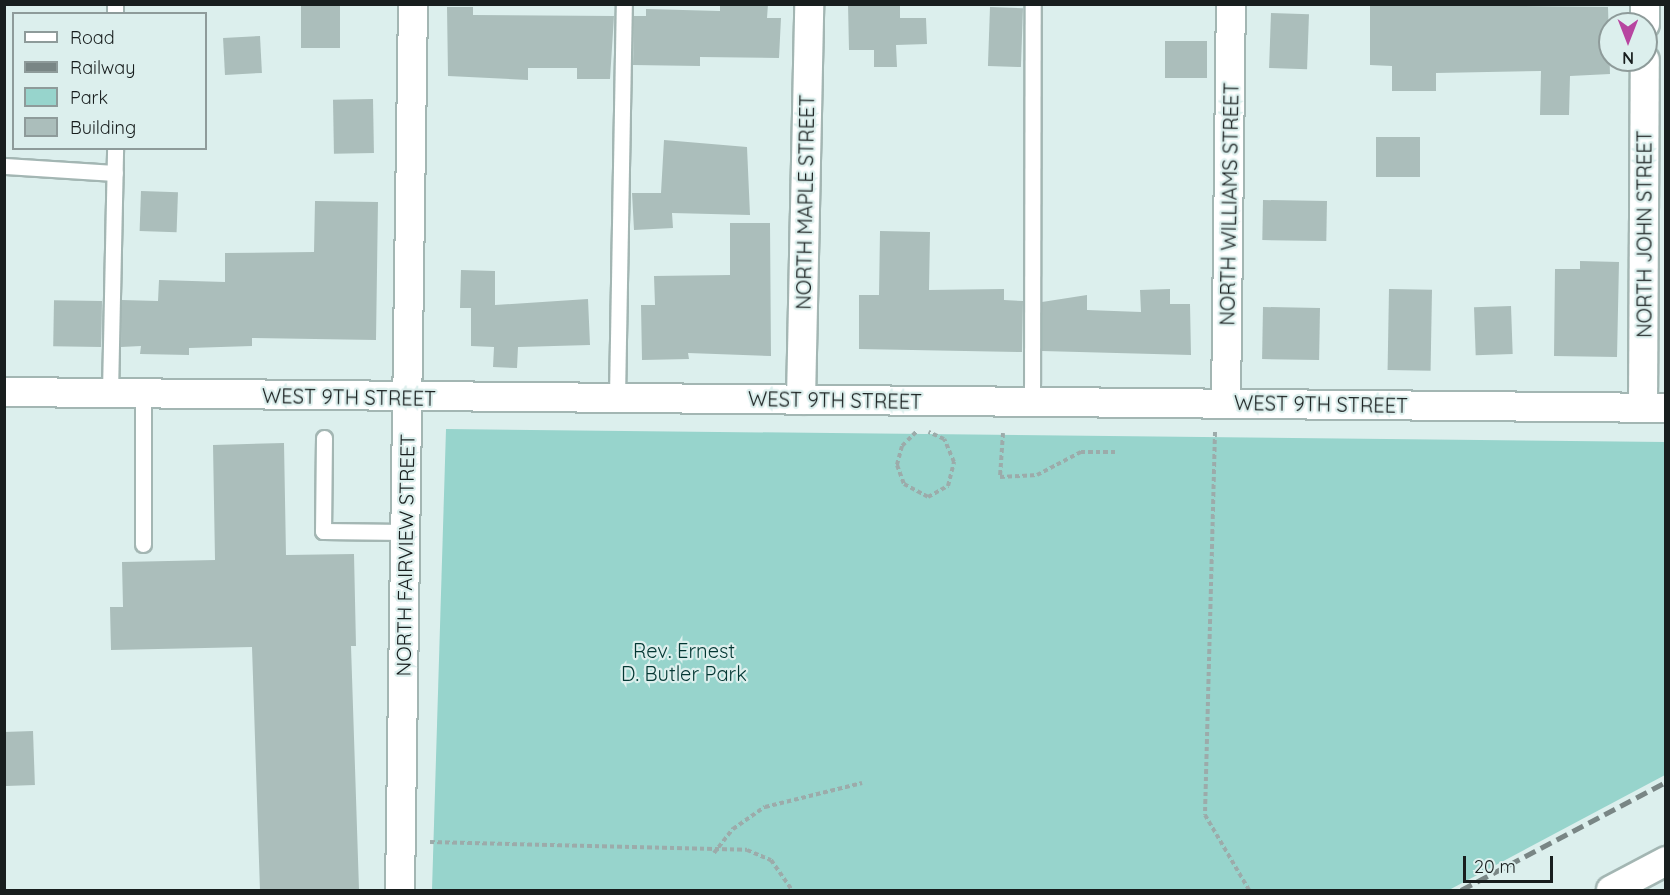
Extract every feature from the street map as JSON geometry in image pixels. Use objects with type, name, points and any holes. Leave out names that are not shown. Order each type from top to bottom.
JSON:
[{"type":"street","name":"NORTH FAIRVIEW STREET","points":[[400,891],[413,4]]},
{"type":"street","name":"NORTH MAPLE STREET","points":[[801,400],[810,4]]},
{"type":"street","name":"NORTH WILLIAMS STREET","points":[[1226,403],[1232,4]]},
{"type":"street","name":"NORTH JOHN STREET","points":[[1645,72],[1654,407]]},
{"type":"street","name":"WEST 9TH STREET","points":[[4,392],[110,392],[408,400],[617,397],[1654,407]]},
{"type":"street","points":[[1611,891],[1665,861]]},
{"type":"lane","points":[[617,397],[624,4]]},
{"type":"lane","points":[[1032,402],[1033,4]]},
{"type":"lane","points":[[110,392],[115,150]]},
{"type":"lane","points":[[4,166],[114,173]]},
{"type":"lane","points":[[143,544],[144,393]]},
{"type":"lane","points":[[324,438],[323,531],[405,532]]},
{"type":"path","points":[[1226,403],[1214,436],[1205,815],[1249,891]]},
{"type":"path","points":[[916,432],[902,446],[897,465],[904,484],[928,497],[948,486],[954,462],[944,439],[929,432]]},
{"type":"path","points":[[1004,433],[1000,477],[1037,475],[1081,452],[1118,452]]},
{"type":"path","points":[[714,852],[733,829],[765,807],[862,783]]},
{"type":"path","points":[[401,844],[658,846],[714,852],[747,850],[771,860],[792,891]]},
{"type":"green space","name":"Rev. Ernest D. Butler Park","points":[[446,429],[1665,442],[1665,775],[1449,890],[432,890]]},
{"type":"building","points":[[301,4],[340,4],[340,48],[301,48]]},
{"type":"building","points":[[720,4],[768,4],[767,18],[781,18],[779,58],[700,57],[700,66],[633,65],[634,16],[646,16],[646,9],[720,11]]},
{"type":"building","points":[[848,4],[900,4],[900,18],[926,18],[927,44],[896,45],[897,67],[874,67],[874,50],[849,50]]},
{"type":"building","points":[[1370,4],[1608,7],[1608,12],[1598,12],[1598,72],[1610,72],[1610,74],[1570,76],[1569,115],[1540,115],[1541,71],[1436,73],[1436,91],[1392,91],[1392,66],[1370,65]]},
{"type":"building","points":[[447,7],[473,7],[473,15],[614,16],[610,79],[577,79],[577,68],[528,68],[528,80],[448,76]]},
{"type":"building","points":[[990,7],[1023,8],[1021,67],[988,66]]},
{"type":"building","points":[[1271,13],[1309,14],[1307,69],[1269,68]]},
{"type":"building","points":[[260,36],[262,73],[225,75],[223,38]]},
{"type":"building","points":[[1165,41],[1207,41],[1207,78],[1165,78]]},
{"type":"building","points":[[373,99],[374,153],[334,154],[333,100]]},
{"type":"building","points":[[1376,137],[1420,137],[1420,177],[1376,177]]},
{"type":"building","points":[[664,140],[747,147],[750,215],[672,213],[673,228],[634,230],[632,193],[661,193]]},
{"type":"building","points":[[141,191],[178,192],[177,232],[140,231]]},
{"type":"building","points":[[1263,200],[1327,201],[1326,241],[1262,240]]},
{"type":"building","points":[[315,201],[378,202],[376,340],[252,338],[252,346],[189,348],[189,355],[140,354],[141,346],[121,347],[122,300],[158,301],[159,280],[225,282],[225,253],[314,252]]},
{"type":"building","points":[[730,223],[770,223],[771,356],[688,353],[689,359],[642,360],[641,305],[655,305],[654,276],[730,275]]},
{"type":"building","points":[[880,231],[930,232],[929,290],[1004,289],[1004,300],[1023,301],[1022,352],[859,349],[859,295],[879,295]]},
{"type":"building","points":[[1580,261],[1619,262],[1617,357],[1554,356],[1555,269],[1580,269]]},
{"type":"building","points":[[461,270],[495,271],[495,305],[588,299],[590,345],[518,347],[517,368],[493,367],[494,347],[471,346],[471,308],[460,308]]},
{"type":"building","points":[[1170,289],[1170,304],[1190,304],[1191,355],[1042,351],[1042,302],[1087,295],[1087,310],[1141,312],[1140,290]]},
{"type":"building","points":[[1389,289],[1432,290],[1431,371],[1388,370]]},
{"type":"building","points":[[54,300],[102,301],[101,347],[53,346]]},
{"type":"building","points":[[1511,306],[1513,354],[1476,355],[1474,307]]},
{"type":"building","points":[[1263,307],[1320,308],[1319,360],[1262,359]]},
{"type":"building","points":[[284,443],[286,555],[354,554],[356,646],[351,646],[359,889],[260,891],[252,647],[111,650],[110,607],[123,607],[122,562],[215,560],[213,445]]},
{"type":"building","points":[[33,731],[35,785],[6,786],[4,732]]},
{"type":"railway","points":[[1461,890],[1666,782]]}]
